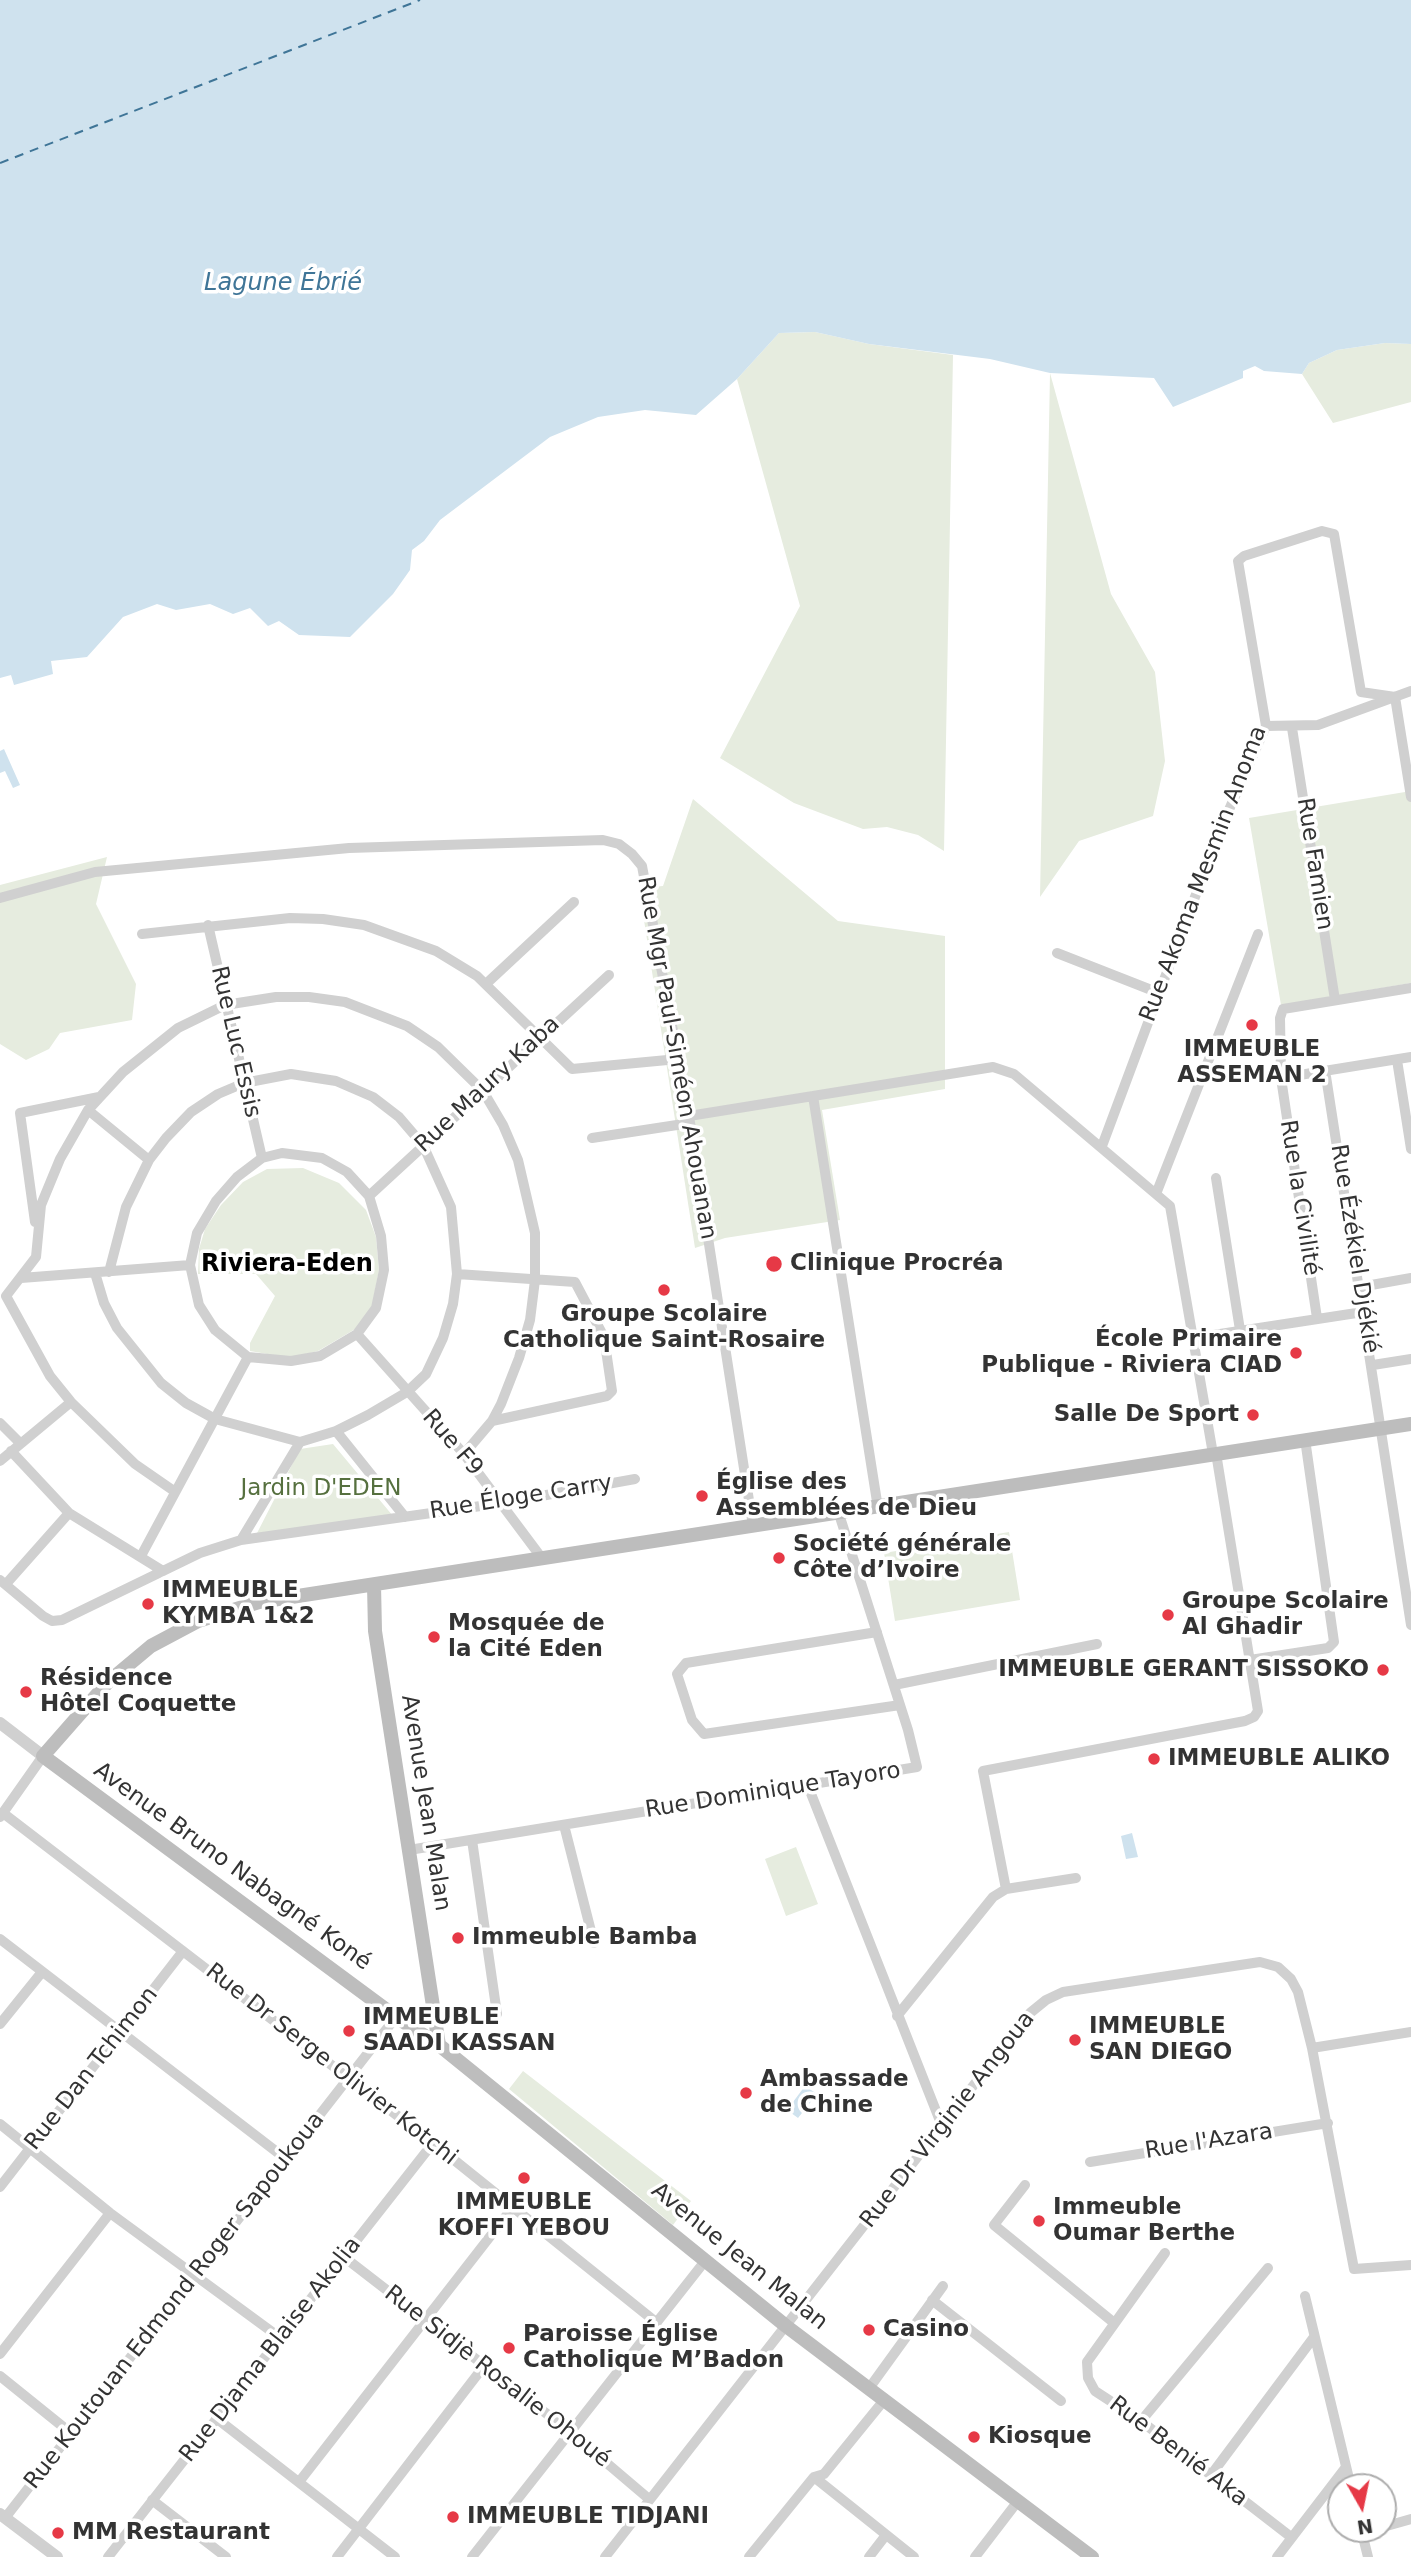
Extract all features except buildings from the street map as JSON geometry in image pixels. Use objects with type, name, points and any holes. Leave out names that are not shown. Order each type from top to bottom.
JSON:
[{"type":"main road","points":[[43,1756],[108,1682],[131,1661],[174,1632],[223,1612],[259,1602],[541,1557],[878,1508],[1411,1423]]},
{"type":"main road","name":"Avenue Jean Malan","points":[[374,1585],[375,1631],[439,2045],[786,2326],[1092,2557]]},
{"type":"main road","name":"Avenue Bruno Nabagné Koné","points":[[43,1756],[396,2017],[439,2045]]},
{"type":"street","name":"Rue Akoma Mesmin Anoma","points":[[1101,1146],[1220,830],[1266,726],[1238,561],[1244,555],[1322,531],[1334,534],[1361,692],[1395,697]]},
{"type":"street","points":[[1266,726],[1318,725],[1411,691]]},
{"type":"street","points":[[1395,697],[1411,797]]},
{"type":"street","name":"Rue Famien","points":[[1292,727],[1335,1000]]},
{"type":"street","name":"Rue Mgr Paul-Siméon Ahouanan","points":[[0,898],[67,877],[144,866],[349,848],[603,840],[619,844],[642,866],[689,1120],[753,1526]]},
{"type":"street","points":[[487,983],[574,902]]},
{"type":"street","points":[[142,934],[290,918],[323,919],[364,925],[436,951],[487,983],[572,1069],[678,1059]]},
{"type":"street","name":"Rue Luc Essis","points":[[208,925],[262,1158]]},
{"type":"street","points":[[1156,1194],[1258,934]]},
{"type":"street","points":[[1057,953],[1159,993]]},
{"type":"street","name":"Rue Maury Kaba","points":[[369,1196],[541,1035],[610,975]]},
{"type":"street","points":[[1335,1000],[1411,988]]},
{"type":"street","points":[[174,1491],[135,1464],[71,1402],[50,1376],[3,1300],[36,1257],[41,1205],[60,1159],[88,1110],[123,1072],[178,1028],[225,1005],[276,998],[309,997],[377,1012],[407,1026],[438,1047],[483,1091],[518,1160],[535,1233],[535,1280],[530,1320],[519,1358],[492,1422],[464,1454]]},
{"type":"street","name":"Rue la Civilité","points":[[1317,1318],[1281,1078],[1280,1018],[1283,1009],[1335,1000]]},
{"type":"street","points":[[1281,1078],[1411,1057]]},
{"type":"street","points":[[1397,1060],[1411,1149]]},
{"type":"street","points":[[592,1138],[813,1096],[993,1067],[1013,1073],[1170,1206],[1258,1711],[1254,1717],[983,1771],[1006,1889]]},
{"type":"street","name":"Rue Ézékiel Djékié","points":[[1325,1070],[1373,1365],[1411,1625]]},
{"type":"street","points":[[95,1273],[113,1320],[161,1382],[186,1403],[215,1419],[300,1442],[336,1431],[407,1392],[426,1374],[436,1358],[453,1304],[457,1274],[451,1207],[423,1145],[399,1117],[373,1097],[336,1081],[291,1074],[244,1083],[218,1094],[191,1112],[149,1160],[126,1207],[109,1272]]},
{"type":"street","points":[[813,1096],[878,1508]]},
{"type":"street","points":[[38,1240],[20,1113],[100,1097]]},
{"type":"street","points":[[88,1110],[149,1160]]},
{"type":"street","points":[[292,1152],[322,1158],[347,1172],[369,1196],[381,1236],[384,1270],[376,1308],[357,1334],[320,1356],[291,1361],[248,1357],[215,1329],[199,1305],[190,1265],[197,1233],[206,1214],[237,1177],[262,1158],[292,1152]]},
{"type":"street","points":[[1216,1178],[1240,1330]]},
{"type":"street","points":[[21,1278],[190,1265]]},
{"type":"street","points":[[457,1274],[567,1280],[579,1287],[604,1337],[612,1391],[601,1398],[492,1422]]},
{"type":"street","points":[[1360,1287],[1411,1278]]},
{"type":"street","points":[[1194,1338],[1363,1312]]},
{"type":"street","name":"Rue F9","points":[[357,1334],[464,1454],[541,1557]]},
{"type":"street","points":[[141,1556],[248,1357]]},
{"type":"street","points":[[1373,1365],[1411,1359]]},
{"type":"street","points":[[0,1461],[71,1402]]},
{"type":"street","points":[[0,1423],[20,1443]]},
{"type":"street","points":[[336,1431],[405,1517]]},
{"type":"street","points":[[1250,1660],[1328,1648],[1334,1642],[1305,1439]]},
{"type":"street","points":[[242,1540],[300,1442]]},
{"type":"street","points":[[11,1451],[69,1513],[163,1571]]},
{"type":"street","name":"Rue Éloge Carry","points":[[3,1582],[52,1621],[62,1620],[200,1553],[242,1540],[502,1503],[635,1479]]},
{"type":"street","points":[[3,1582],[69,1513]]},
{"type":"street","name":"Rue Dominique Tayoro","points":[[410,1850],[917,1767],[895,1705],[894,1685],[872,1633],[839,1514]]},
{"type":"street","points":[[872,1633],[687,1663],[677,1674],[692,1720],[704,1734],[895,1705]]},
{"type":"street","points":[[894,1685],[1097,1644]]},
{"type":"street","name":"Avenue Bruno Nabagné Koné","points":[[0,1723],[43,1756]]},
{"type":"street","points":[[1,1815],[43,1756]]},
{"type":"street","points":[[808,1786],[942,2126]]},
{"type":"street","name":"Rue Dr Serge Olivier Kotchi","points":[[1,1815],[433,2143],[657,2323]]},
{"type":"street","points":[[564,1825],[594,1943]]},
{"type":"street","points":[[472,1840],[497,2014]]},
{"type":"street","points":[[897,2016],[993,1897],[1006,1889],[1076,1878]]},
{"type":"street","points":[[0,1939],[286,2159]]},
{"type":"street","name":"Rue Dan Tchimon","points":[[0,2188],[183,1951]]},
{"type":"street","name":"Rue Dr Virginie Angoua","points":[[605,2557],[1030,2013],[1046,2000],[1063,1992],[1270,1962],[1286,1973],[1298,1992],[1312,2048],[1354,2270],[1411,2265]]},
{"type":"street","points":[[0,2024],[42,1972]]},
{"type":"street","name":"Rue Koutouan Edmond Roger Sapoukoua","points":[[2,2516],[72,2434],[197,2276],[396,2017]]},
{"type":"street","points":[[1312,2048],[1411,2032]]},
{"type":"street","name":"Rue l'Azara","points":[[1090,2162],[1328,2123]]},
{"type":"street","points":[[0,2124],[110,2213],[279,2337]]},
{"type":"street","name":"Rue Djama Blaise Akolia","points":[[108,2557],[433,2143]]},
{"type":"street","points":[[1025,2185],[994,2225],[1114,2322]]},
{"type":"street","points":[[299,2482],[513,2207]]},
{"type":"street","points":[[0,2354],[110,2213]]},
{"type":"street","name":"Rue Benié Aka","points":[[1166,2253],[1087,2362],[1088,2378],[1095,2391],[1141,2421],[1292,2537]]},
{"type":"street","name":"Rue Sidjè Rosalie Ohoué","points":[[344,2258],[569,2431],[649,2499]]},
{"type":"street","points":[[472,2557],[705,2261]]},
{"type":"street","points":[[1141,2421],[1268,2268]]},
{"type":"street","points":[[870,2387],[943,2286]]},
{"type":"street","points":[[1305,2296],[1348,2473]]},
{"type":"street","points":[[933,2300],[1061,2401]]},
{"type":"street","points":[[1211,2475],[1314,2337]]},
{"type":"street","points":[[337,2557],[484,2366]]},
{"type":"street","points":[[0,2376],[72,2434]]},
{"type":"street","points":[[749,2557],[814,2477],[824,2474],[885,2399]]},
{"type":"street","points":[[216,2418],[395,2557]]},
{"type":"street","points":[[1291,2557],[1279,2553],[1346,2467]]},
{"type":"street","points":[[814,2477],[914,2557]]},
{"type":"street","points":[[152,2500],[226,2557]]},
{"type":"street","points":[[975,2557],[1018,2501]]},
{"type":"street","points":[[2,2516],[57,2557]]},
{"type":"street","points":[[869,2557],[886,2535]]},
{"type":"green space","points":[[815,332],[869,344],[953,355],[944,851],[918,835],[887,827],[863,829],[794,803],[720,758],[800,606],[737,379],[779,333]]},
{"type":"green space","points":[[1385,343],[1411,344],[1411,402],[1333,423],[1302,374],[1309,363],[1337,350]]},
{"type":"green space","points":[[1050,373],[1111,594],[1155,672],[1165,761],[1153,816],[1079,841],[1040,897]]},
{"type":"green space","points":[[1411,791],[1411,983],[1281,1005],[1249,818]]},
{"type":"green space","points":[[693,799],[838,921],[945,936],[945,1089],[822,1110],[840,1220],[725,1238],[695,1248],[639,888],[663,886]]},
{"type":"green space","points":[[107,857],[96,904],[136,984],[132,1020],[60,1033],[49,1049],[26,1060],[0,1044],[0,885]]},
{"type":"green space","points":[[303,1168],[339,1183],[366,1210],[376,1237],[379,1270],[372,1306],[357,1328],[318,1351],[290,1358],[250,1351],[250,1343],[275,1296],[256,1274],[198,1274],[199,1249],[205,1229],[221,1205],[243,1182],[267,1169]]},
{"type":"green space","name":"Jardin D'EDEN","points":[[333,1444],[393,1516],[254,1539],[300,1449]]},
{"type":"green space","points":[[1009,1532],[1020,1600],[895,1621],[884,1553]]},
{"type":"green space","points":[[796,1847],[818,1904],[786,1916],[765,1859]]},
{"type":"green space","points":[[523,2071],[691,2201],[673,2225],[509,2089]]},
{"type":"water","name":"Lagune Ébrié","points":[[0,0],[1411,0],[1411,344],[1385,343],[1337,350],[1309,363],[1302,374],[1264,371],[1255,366],[1243,371],[1243,378],[1173,407],[1154,378],[1050,373],[990,359],[869,344],[815,332],[779,333],[737,379],[696,415],[645,410],[598,417],[550,437],[440,520],[424,541],[412,550],[410,570],[393,594],[350,637],[299,635],[279,621],[268,626],[250,608],[233,614],[210,604],[176,610],[157,604],[123,617],[87,657],[51,661],[53,674],[14,685],[11,675],[0,678]]},
{"type":"water","points":[[4,749],[20,785],[13,788],[5,771],[0,773],[0,751]]},
{"type":"water","points":[[1132,1833],[1138,1857],[1126,1859],[1121,1836]]},
{"type":"water","points":[[805,2086],[817,2094],[798,2118],[787,2110]]},
{"type":"ferry route","points":[[0,163],[420,0]]},
{"type":"place","name":"IMMEUBLE ASSEMAN 2","points":[[1252,1025]]},
{"type":"place","name":"Clinique Procréa","points":[[774,1264]]},
{"type":"place","name":"Groupe Scolaire Catholique Saint-Rosaire","points":[[664,1290]]},
{"type":"place","name":"École Primaire Publique - Riviera CIAD","points":[[1296,1353]]},
{"type":"place","name":"Salle De Sport","points":[[1253,1415]]},
{"type":"place","name":"Église des Assemblées de Dieu","points":[[702,1496]]},
{"type":"place","name":"Société générale Côte d’Ivoire","points":[[779,1558]]},
{"type":"place","name":"IMMEUBLE KYMBA 1&2","points":[[148,1604]]},
{"type":"place","name":"Groupe Scolaire Al Ghadir","points":[[1168,1615]]},
{"type":"place","name":"Mosquée de la Cité Eden","points":[[434,1637]]},
{"type":"place","name":"IMMEUBLE GERANT SISSOKO","points":[[1383,1670]]},
{"type":"place","name":"Résidence Hôtel Coquette","points":[[26,1692]]},
{"type":"place","name":"IMMEUBLE ALIKO","points":[[1154,1759]]},
{"type":"place","name":"Immeuble Bamba","points":[[458,1938]]},
{"type":"place","name":"IMMEUBLE SAADI KASSAN","points":[[349,2031]]},
{"type":"place","name":"IMMEUBLE SAN DIEGO","points":[[1075,2040]]},
{"type":"place","name":"Ambassade de Chine","points":[[746,2093]]},
{"type":"place","name":"IMMEUBLE KOFFI YEBOU","points":[[524,2178]]},
{"type":"place","name":"Immeuble Oumar Berthe","points":[[1039,2221]]},
{"type":"place","name":"Casino","points":[[869,2330]]},
{"type":"place","name":"Paroisse Église Catholique M’Badon","points":[[509,2348]]},
{"type":"place","name":"Kiosque","points":[[974,2437]]},
{"type":"place","name":"IMMEUBLE TIDJANI","points":[[453,2517]]},
{"type":"place","name":"MM Restaurant","points":[[58,2533]]},
{"type":"district","name":"Riviera-Eden","points":[[287,1265]]}]
